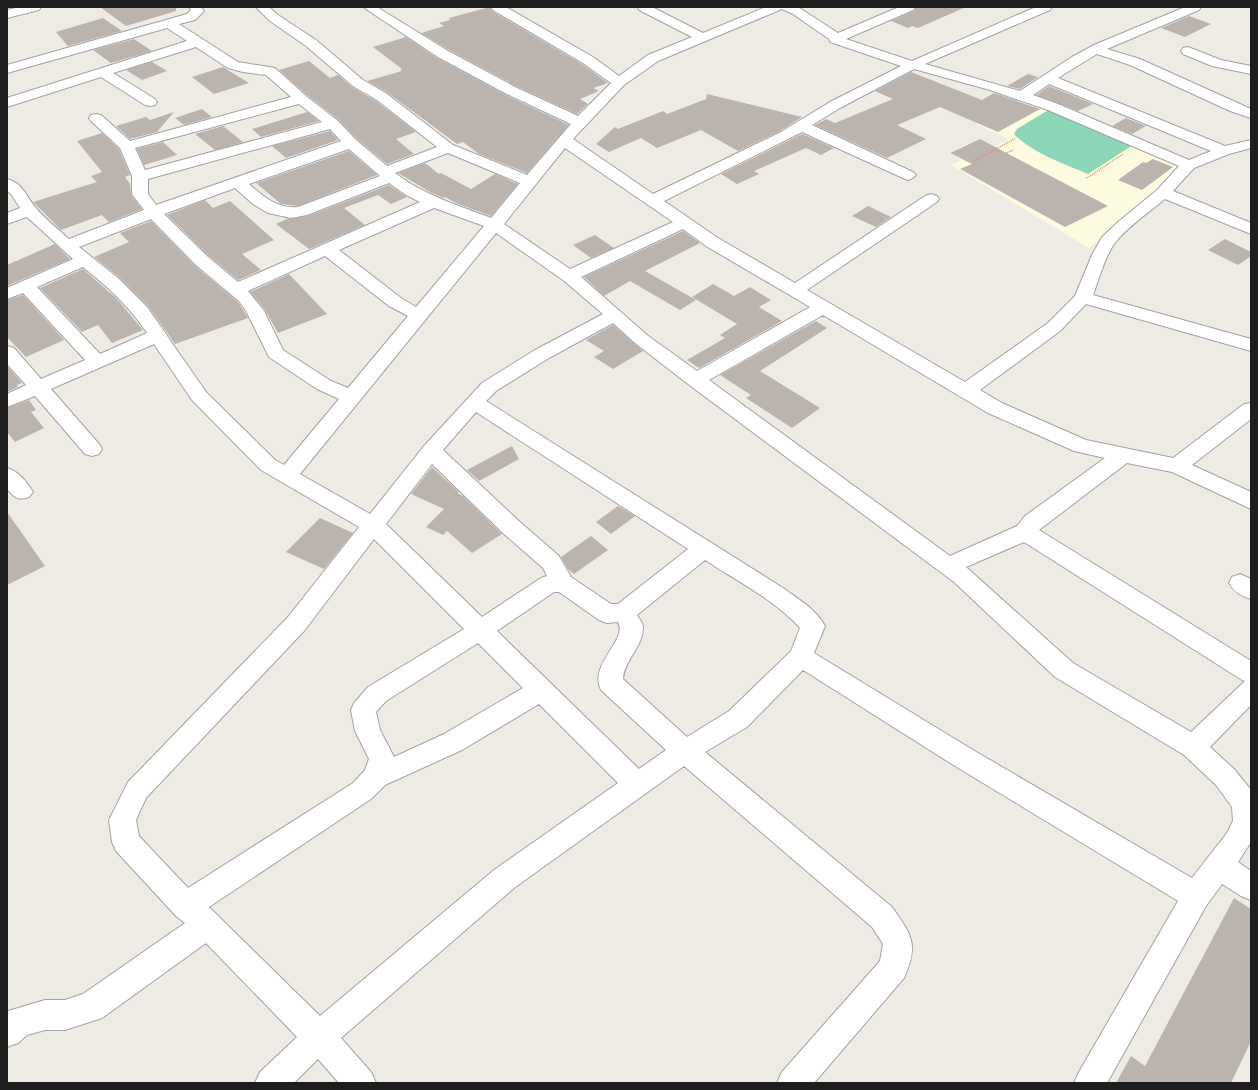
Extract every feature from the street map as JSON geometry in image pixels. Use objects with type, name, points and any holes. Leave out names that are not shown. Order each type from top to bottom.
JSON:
[{"type":"street","points":[[7,14],[35,7]]},
{"type":"street","points":[[7,69],[190,16],[198,11],[195,7]]},
{"type":"street","points":[[262,7],[274,18],[311,43],[358,83],[382,97],[448,148],[530,182]]},
{"type":"street","points":[[369,7],[443,54],[510,90],[581,123]]},
{"type":"street","points":[[643,7],[702,38]]},
{"type":"street","points":[[287,475],[564,140],[619,82],[653,58],[777,7]]},
{"type":"street","points":[[835,38],[909,7]]},
{"type":"street","points":[[652,201],[786,135],[835,105],[912,65],[1046,7]]},
{"type":"street","points":[[1022,96],[1096,50],[1195,7]]},
{"type":"street","points":[[501,8],[588,60],[619,82]]},
{"type":"street","points":[[797,8],[835,38],[912,65],[995,87],[1053,107],[1189,165]]},
{"type":"street","points":[[168,23],[233,65],[243,68],[270,71],[301,99],[333,124],[351,143],[412,192],[433,202],[495,225],[569,276],[641,339],[962,576],[1064,670],[1193,747],[1225,777],[1245,803],[1242,832],[1220,866],[1196,896],[1090,1083]]},
{"type":"street","points":[[7,103],[197,42]]},
{"type":"street","points":[[1096,50],[1135,62],[1251,114]]},
{"type":"street","points":[[1188,51],[1216,62],[1251,70]]},
{"type":"street","points":[[103,73],[150,102]]},
{"type":"street","points":[[1048,79],[1224,151]]},
{"type":"street","points":[[127,146],[301,99]]},
{"type":"street","points":[[96,118],[127,146],[140,176],[140,194],[153,212],[202,261],[245,297],[255,312],[276,353],[324,385],[350,397]]},
{"type":"street","points":[[140,176],[333,124]]},
{"type":"street","points":[[801,126],[908,175]]},
{"type":"street","points":[[564,140],[712,242],[995,408],[1081,446],[1177,466],[1251,501]]},
{"type":"street","points":[[67,246],[153,212],[351,143]]},
{"type":"street","points":[[966,391],[1054,327],[1083,298],[1100,255],[1108,241],[1124,225],[1164,193],[1189,165],[1224,151],[1251,144]]},
{"type":"street","points":[[237,182],[270,208],[280,213],[290,214],[301,212],[448,148]]},
{"type":"street","points":[[7,184],[17,191],[29,210],[84,261],[112,282],[141,311],[199,396],[268,465],[372,525],[638,785]]},
{"type":"street","points":[[1164,193],[1251,229]]},
{"type":"street","points":[[795,291],[931,199]]},
{"type":"street","points":[[237,289],[433,202]]},
{"type":"street","points":[[7,218],[29,210]]},
{"type":"street","points":[[569,276],[684,223]]},
{"type":"street","points":[[327,249],[395,302],[420,315]]},
{"type":"street","points":[[7,294],[84,261]]},
{"type":"street","points":[[26,286],[97,362]]},
{"type":"street","points":[[1083,298],[1251,345]]},
{"type":"street","points":[[695,380],[823,307]]},
{"type":"street","points":[[360,1083],[320,1037],[208,924],[186,906],[126,842],[122,820],[137,790],[296,624],[431,451],[474,402],[489,387],[532,360],[615,315]]},
{"type":"street","points":[[7,401],[157,336]]},
{"type":"street","points":[[7,352],[92,449]]},
{"type":"street","points":[[271,1083],[320,1037],[504,879],[685,751],[738,719],[801,657],[813,626],[801,613],[775,594],[474,402]]},
{"type":"street","points":[[1177,466],[1251,409]]},
{"type":"street","points":[[431,451],[512,528],[551,562],[563,583],[607,614],[624,612],[704,549]]},
{"type":"street","points":[[948,566],[1025,532],[1033,522],[1123,455]]},
{"type":"street","points":[[7,475],[22,492]]},
{"type":"street","points":[[1025,532],[1251,672]]},
{"type":"street","points":[[376,777],[382,759],[368,731],[363,710],[377,694],[549,584],[563,583]]},
{"type":"street","points":[[624,612],[631,625],[629,638],[611,671],[610,683],[685,751],[882,917],[898,941],[894,968],[793,1083]]},
{"type":"street","points":[[801,657],[964,758],[1196,896]]},
{"type":"street","points":[[186,906],[362,791],[376,777],[453,742],[540,690]]},
{"type":"street","points":[[1193,747],[1251,690]]},
{"type":"street","points":[[1220,866],[1251,887]]},
{"type":"street","points":[[7,1032],[20,1022],[45,1015],[65,1015],[91,1007],[208,924]]},
{"type":"path","points":[[974,160],[1016,138]]},
{"type":"path","points":[[1007,153],[1013,150]]},
{"type":"path","points":[[1087,178],[1125,152]]},
{"type":"shaded area","points":[[1024,98],[1175,163],[1177,168],[1140,206],[1089,248],[951,165],[962,160],[949,153],[968,143],[986,151],[1009,139],[976,124]]},
{"type":"green space","points":[[1050,109],[1133,145],[1088,174],[1059,162],[1030,147],[1014,134],[1017,129]]},
{"type":"building","points":[[100,7],[176,7],[176,11],[126,26]]},
{"type":"building","points":[[490,7],[492,11],[582,64],[608,83],[593,88],[599,91],[580,99],[588,104],[577,114],[516,86],[449,50],[421,33],[444,26],[439,23],[450,20],[449,18]]},
{"type":"building","points":[[916,7],[966,7],[918,28],[912,26],[908,28],[891,21],[914,11]]},
{"type":"building","points":[[1189,16],[1211,24],[1185,37],[1161,28]]},
{"type":"building","points":[[103,18],[122,31],[68,46],[56,32]]},
{"type":"building","points":[[406,37],[437,58],[504,94],[569,125],[527,173],[479,154],[463,142],[457,144],[388,93],[367,81],[402,71],[400,70],[402,69],[373,47]]},
{"type":"building","points":[[134,39],[152,51],[111,63],[93,50]]},
{"type":"building","points":[[309,61],[330,78],[338,75],[352,87],[376,101],[416,132],[396,139],[414,154],[387,164],[357,139],[339,120],[307,95],[279,70]]},
{"type":"building","points":[[152,62],[167,71],[142,80],[126,70]]},
{"type":"building","points":[[223,67],[249,83],[214,94],[192,77]]},
{"type":"building","points":[[911,72],[982,100],[994,93],[1040,109],[998,132],[940,107],[897,125],[926,139],[887,158],[815,125],[826,119],[835,123],[893,99],[875,91]]},
{"type":"building","points":[[1028,74],[1038,77],[1020,89],[1007,86]]},
{"type":"building","points":[[1049,86],[1093,104],[1078,111],[1036,95]]},
{"type":"building","points":[[707,94],[802,117],[780,131],[738,151],[701,130],[657,148],[641,138],[609,152],[596,144],[615,127],[618,129],[663,111],[667,114],[706,99]]},
{"type":"building","points":[[202,109],[212,117],[184,125],[175,118]]},
{"type":"building","points":[[174,112],[157,132],[130,139],[116,126],[146,117],[150,120]]},
{"type":"building","points":[[307,112],[319,121],[261,137],[252,129]]},
{"type":"building","points":[[1126,118],[1146,126],[1132,134],[1112,126]]},
{"type":"building","points":[[223,126],[243,142],[215,150],[195,134]]},
{"type":"building","points":[[330,131],[338,140],[286,158],[272,146]]},
{"type":"building","points":[[102,133],[119,149],[130,175],[125,177],[130,184],[131,195],[142,209],[109,222],[102,215],[61,230],[33,202],[97,182],[91,176],[102,172],[77,141]]},
{"type":"building","points":[[802,134],[834,148],[821,155],[806,148],[754,171],[759,174],[737,184],[721,174]]},
{"type":"building","points":[[980,139],[1108,206],[1065,227],[960,169],[972,164],[950,153]]},
{"type":"building","points":[[163,142],[177,155],[144,165],[137,149]]},
{"type":"building","points":[[349,151],[377,175],[298,206],[281,204],[256,183]]},
{"type":"building","points":[[1153,159],[1173,167],[1142,190],[1118,180],[1143,162],[1146,163]]},
{"type":"building","points":[[425,163],[439,174],[441,173],[471,189],[495,174],[518,184],[491,216],[430,192],[398,173]]},
{"type":"building","points":[[389,185],[407,197],[391,204],[378,195],[344,208],[365,225],[309,249],[276,224],[287,219],[308,216]]},
{"type":"building","points":[[205,200],[213,208],[230,201],[274,240],[242,254],[261,270],[238,280],[209,256],[167,215]]},
{"type":"building","points":[[868,206],[891,217],[876,227],[852,216]]},
{"type":"building","points":[[151,221],[195,266],[238,302],[248,318],[175,344],[148,306],[119,277],[94,257],[129,242],[120,233]]},
{"type":"building","points":[[683,231],[700,243],[645,271],[696,300],[680,310],[630,281],[604,296],[584,277]]},
{"type":"building","points":[[595,235],[614,248],[591,258],[573,245]]},
{"type":"building","points":[[1225,239],[1251,252],[1251,256],[1238,265],[1208,250]]},
{"type":"building","points":[[55,244],[70,259],[7,286],[7,265]]},
{"type":"building","points":[[83,269],[117,299],[143,330],[112,343],[98,325],[82,332],[40,288]]},
{"type":"building","points":[[289,274],[327,314],[278,333],[265,310],[250,292]]},
{"type":"building","points":[[713,284],[734,296],[750,287],[771,300],[759,307],[782,321],[699,368],[687,360],[725,338],[720,335],[737,324],[692,297]]},
{"type":"building","points":[[23,295],[64,340],[26,357],[7,337],[7,300]]},
{"type":"building","points":[[816,321],[827,328],[760,371],[820,408],[792,428],[746,398],[751,395],[720,375]]},
{"type":"building","points":[[613,325],[643,351],[613,369],[594,357],[604,351],[586,340]]},
{"type":"building","points":[[7,366],[22,383],[17,385],[18,387],[7,392]]},
{"type":"building","points":[[29,400],[36,410],[31,412],[44,428],[15,442],[7,432],[7,408]]},
{"type":"building","points":[[512,446],[519,459],[479,481],[467,470]]},
{"type":"building","points":[[432,467],[459,492],[457,493],[463,496],[502,534],[472,553],[447,531],[443,535],[426,527],[444,509],[411,494]]},
{"type":"building","points":[[618,506],[635,516],[611,534],[596,522]]},
{"type":"building","points":[[7,512],[45,566],[7,585]]},
{"type":"building","points":[[320,518],[353,533],[324,569],[286,552]]},
{"type":"building","points":[[591,536],[608,550],[574,574],[568,569],[561,557]]},
{"type":"building","points":[[1234,898],[1251,909],[1251,1041],[1231,1083],[1116,1083],[1131,1056],[1145,1066]]}]
